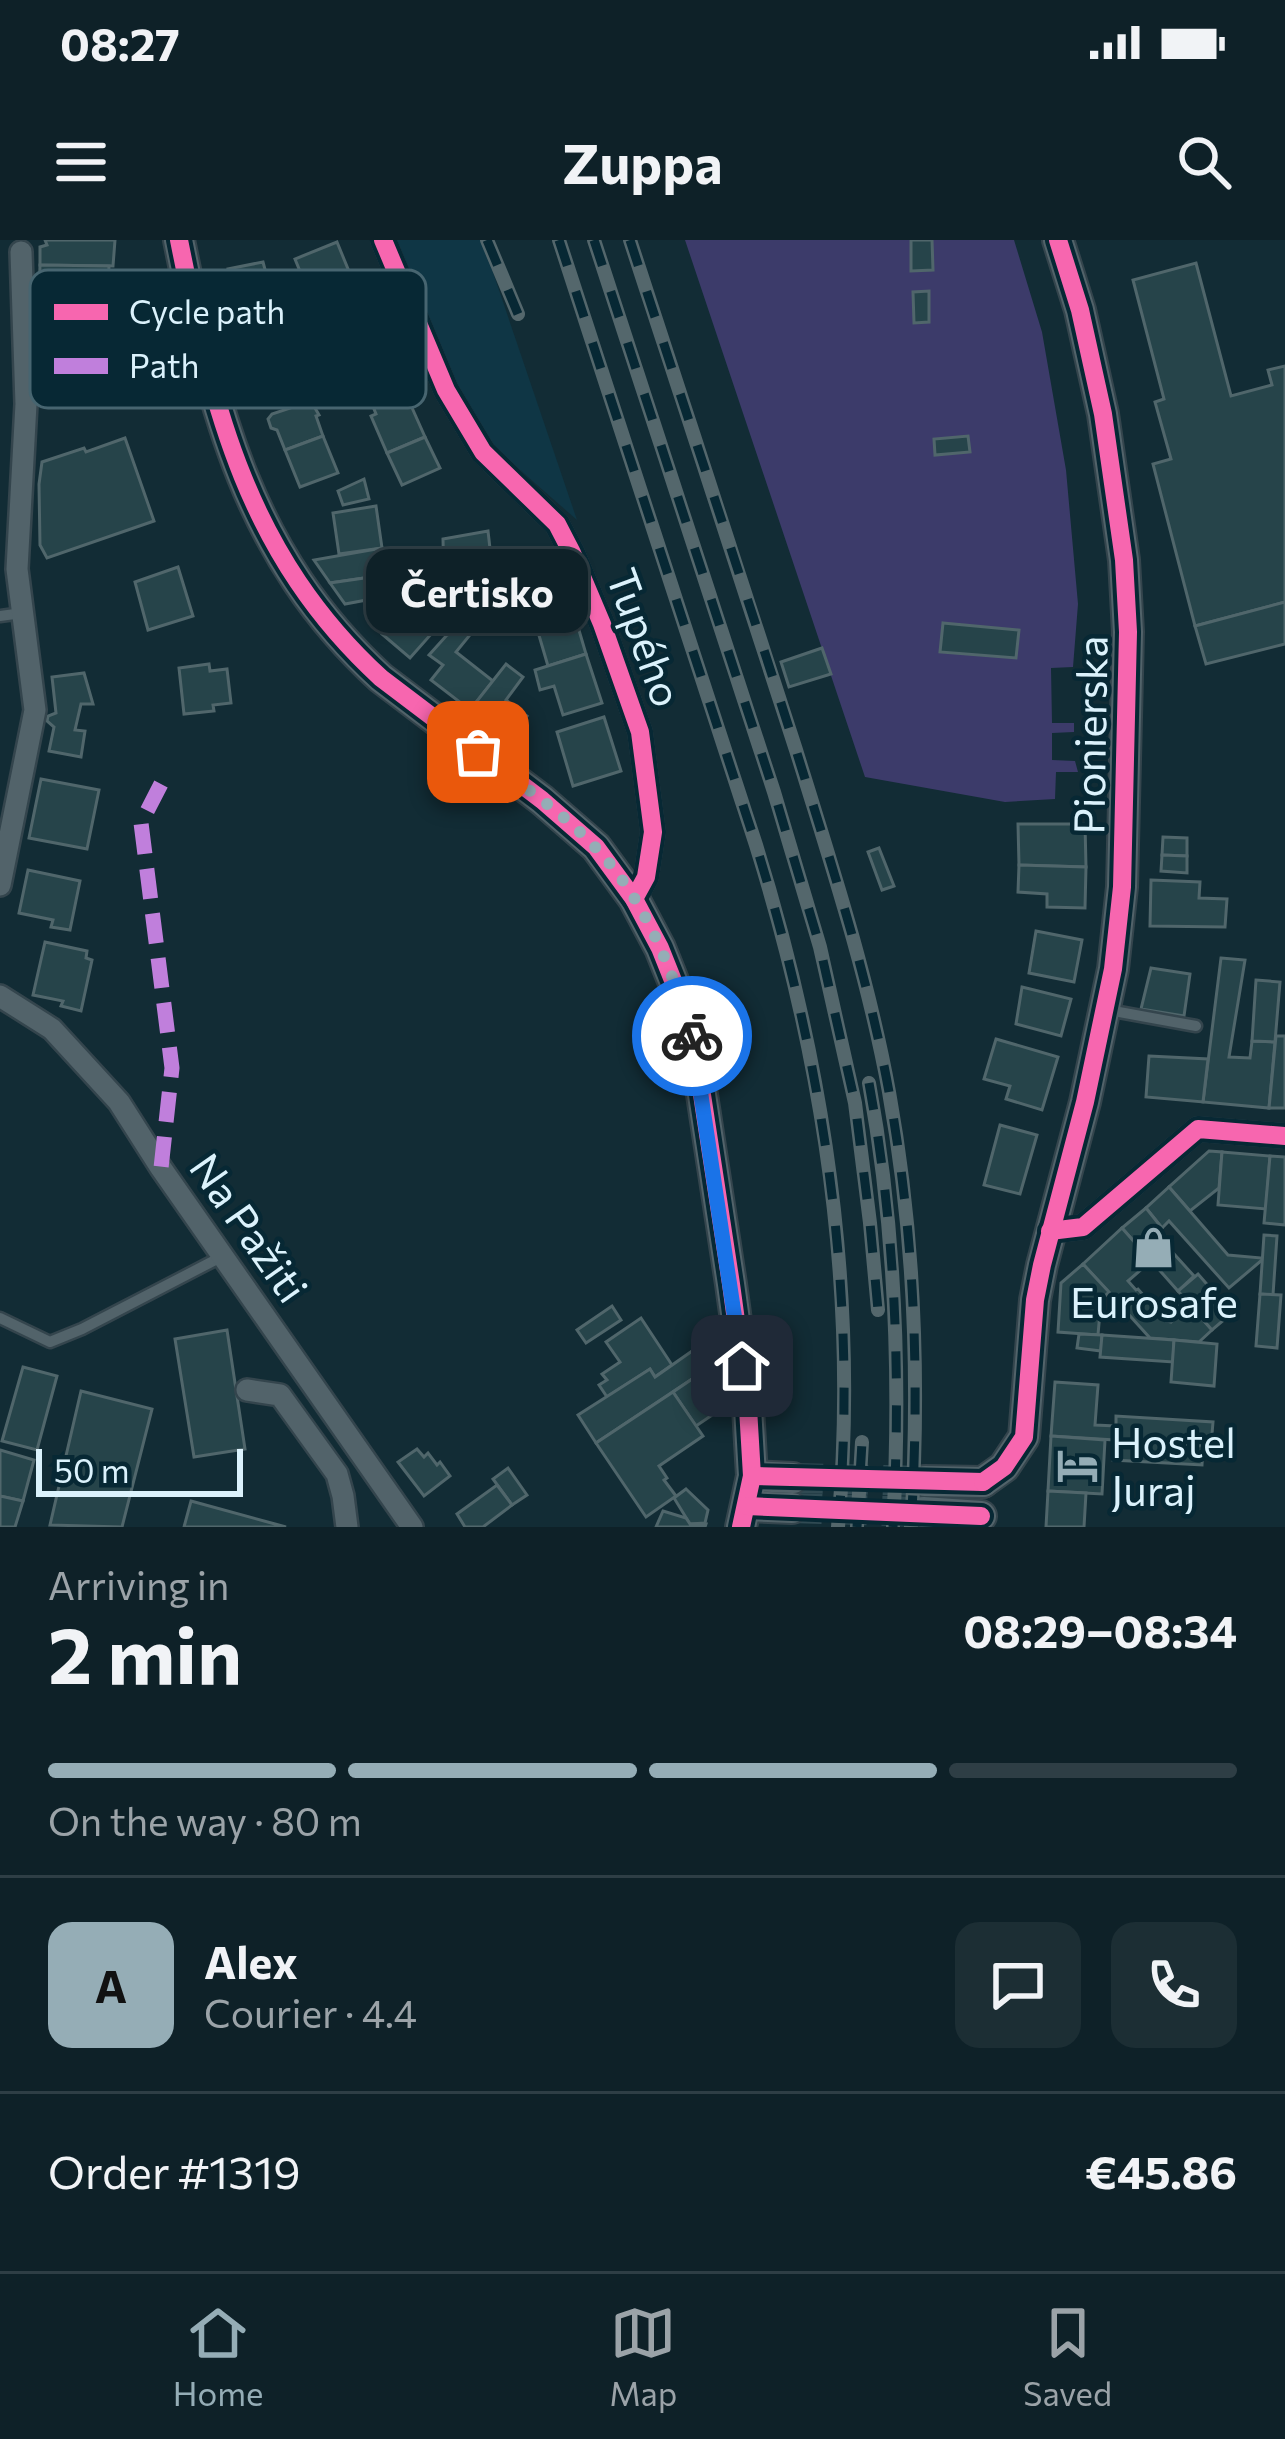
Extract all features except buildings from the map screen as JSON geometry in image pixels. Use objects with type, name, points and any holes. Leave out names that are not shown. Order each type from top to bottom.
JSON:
[{"type":"street","points":[[178,240],[184,270]]},
{"type":"street","name":"Tupého","points":[[382,240],[395,270]]},
{"type":"street","name":"Pionierska","points":[[983,1482],[1004,1467],[1024,1437],[1035,1300],[1113,969],[1122,887],[1127,596],[1103,414],[1080,310],[1058,240]]},
{"type":"street","points":[[0,885],[35,710],[11,614],[26,404],[21,252]]},
{"type":"street","name":"Tupého","points":[[426,343],[446,390],[483,452],[556,524],[602,624],[640,732],[653,832],[646,877],[634,899]]},
{"type":"street","points":[[219,408],[249,496],[300,586],[333,629],[381,678],[582,834],[616,871],[660,948],[695,1049],[742,1366],[747,1503],[792,1493]]},
{"type":"street","name":"Na Pažiti","points":[[0,996],[52,1029],[119,1102],[412,1527]]},
{"type":"street","points":[[1050,1231],[1083,1227],[1198,1129],[1285,1136]]},
{"type":"street","points":[[247,1390],[280,1395],[337,1474],[347,1527]]},
{"type":"street","points":[[983,1482],[985,1521],[924,1496],[983,1482]]},
{"type":"lane","points":[[1104,1010],[1196,1027]]},
{"type":"lane","points":[[0,1318],[50,1342],[223,1256]]},
{"type":"shaded area","points":[[397,240],[482,240],[577,520],[478,427],[426,310],[426,270],[409,270]]},
{"type":"shaded area","points":[[685,240],[1014,240],[1042,332],[1066,470],[1078,604],[1073,667],[1051,668],[1052,723],[1074,723],[1074,732],[1052,733],[1052,760],[1075,761],[1078,772],[1056,772],[1055,799],[1005,802],[865,777]]},
{"type":"tunnel","points":[[793,1478],[925,1481]]},
{"type":"tunnel","points":[[792,1508],[923,1512]]},
{"type":"railway","points":[[487,240],[518,314]]},
{"type":"railway","points":[[559,240],[756,845],[800,1012],[817,1096],[839,1268],[844,1354],[838,1527]]},
{"type":"railway","points":[[594,240],[820,947],[855,1103],[878,1310]]},
{"type":"railway","points":[[630,240],[822,835],[880,1049],[898,1146],[910,1254],[915,1363],[911,1527]]},
{"type":"railway","points":[[869,1083],[894,1305],[893,1527]]},
{"type":"railway","points":[[857,1527],[862,1442]]},
{"type":"marked path","points":[[161,784],[141,823],[172,1068],[161,1168]]},
{"type":"cycle path","points":[[179,240],[186,270]]},
{"type":"cycle path","points":[[383,240],[396,270]]},
{"type":"cycle path","points":[[983,1482],[1004,1467],[1024,1437],[1035,1300],[1085,1102],[1113,969],[1122,887],[1128,632],[1124,560],[1103,414],[1080,310],[1058,240]]},
{"type":"cycle path","points":[[426,342],[446,390],[483,452],[557,524],[602,624],[640,732],[653,832],[646,877],[634,899]]},
{"type":"cycle path","points":[[219,408],[268,531],[298,582],[336,631],[381,678],[596,847],[634,899],[660,948],[695,1049],[731,1284],[752,1476],[741,1527]]},
{"type":"cycle path","points":[[1050,1231],[1083,1227],[1198,1129],[1285,1136]]},
{"type":"cycle path","points":[[752,1476],[983,1482]]},
{"type":"cycle path","points":[[747,1506],[981,1516]]},
{"type":"way so far","points":[[478,752],[568,821],[616,871],[660,948],[692,1036]]},
{"type":"place","name":"Čertisko","points":[[478,752]]},
{"type":"place","name":"Eurosafe","points":[[1154,1247]]},
{"type":"place","name":"Hostel Juraj","points":[[1077,1465]]},
{"type":"route","points":[[692,1036],[742,1366]]}]
